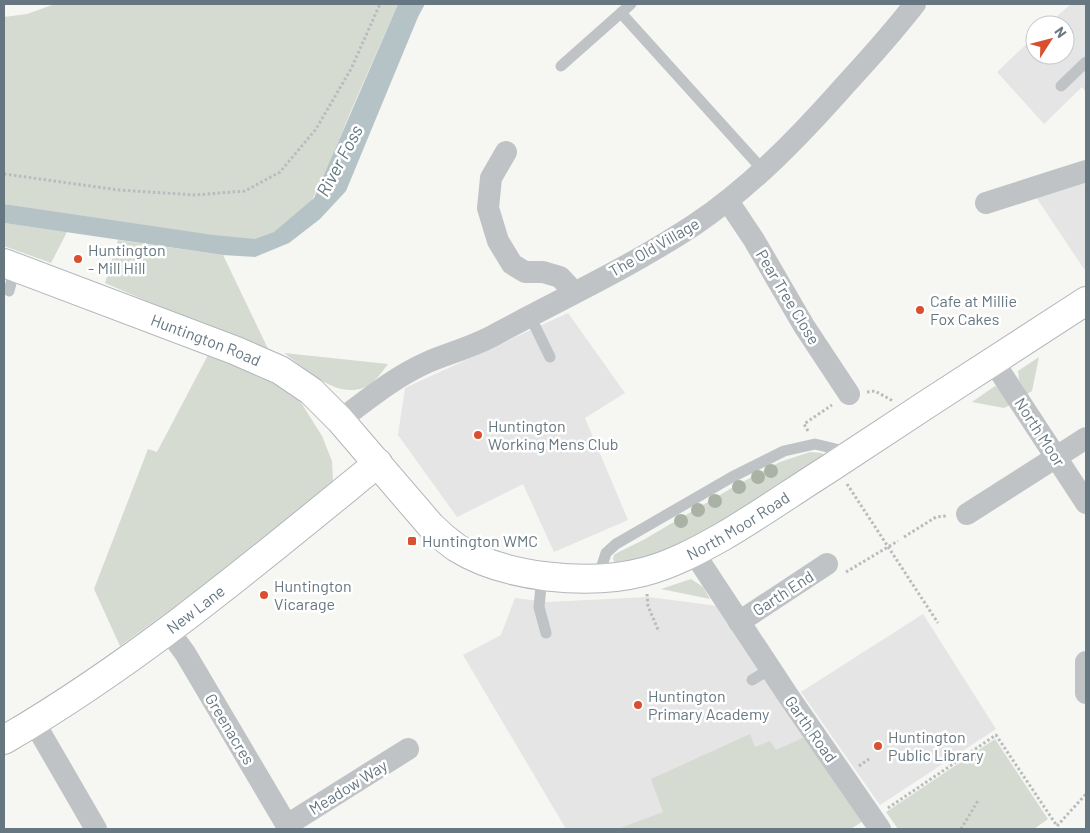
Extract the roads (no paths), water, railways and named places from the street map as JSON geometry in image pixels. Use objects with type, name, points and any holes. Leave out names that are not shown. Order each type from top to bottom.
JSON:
[{"type":"street","name":"The Old Village","points":[[340,420],[388,384],[410,371],[488,339],[654,250],[728,201],[763,170],[831,101],[895,30],[915,4]]},
{"type":"street","points":[[506,152],[491,178],[488,208],[498,241],[512,264],[525,272],[543,272],[560,277],[574,292]]},
{"type":"street","points":[[986,203],[1086,171]]},
{"type":"street","name":"Pear Tree Close","points":[[728,201],[754,240],[804,326],[849,394]]},
{"type":"street","name":"Huntington Road","points":[[9,274],[234,350],[280,370],[311,391],[378,463]]},
{"type":"street","name":"North Moor Road","points":[[378,463],[445,540],[458,549],[500,567],[542,576],[598,579],[642,572],[694,553],[759,514],[1086,301]]},
{"type":"street","name":"North Moor","points":[[993,361],[1086,503]]},
{"type":"street","points":[[967,514],[1086,438]]},
{"type":"street","name":"New Lane","points":[[4,740],[117,667],[208,601],[378,463]]},
{"type":"street","name":"Garth Road","points":[[694,553],[739,622],[761,675],[812,719],[876,824]]},
{"type":"street","name":"Garth End","points":[[739,622],[827,564]]},
{"type":"street","name":"Greenacres","points":[[168,630],[185,653],[288,827]]},
{"type":"street","points":[[1086,662],[1086,693]]},
{"type":"street","points":[[34,722],[96,829]]},
{"type":"street","name":"Meadow Way","points":[[288,827],[408,749]]},
{"type":"lane","points":[[561,66],[631,4]]},
{"type":"lane","points":[[621,12],[763,170]]},
{"type":"lane","points":[[1061,86],[1086,62]]},
{"type":"lane","points":[[530,316],[550,357]]},
{"type":"lane","points":[[598,579],[606,553],[616,544],[740,473],[784,451],[815,444],[843,459]]},
{"type":"lane","points":[[542,576],[539,607],[546,633]]},
{"type":"water","name":"River Foss","points":[[398,4],[425,4],[346,191],[320,219],[289,243],[255,257],[223,255],[4,223],[4,204],[213,235],[255,239],[274,232],[314,198]]},
{"type":"place","name":"Huntington - Mill Hill","points":[[78,259]]},
{"type":"place","name":"Cafe at Millie Fox Cakes","points":[[920,310]]},
{"type":"place","name":"Huntington Working Mens Club","points":[[478,435]]},
{"type":"place","name":"Huntington WMC","points":[[412,541]]},
{"type":"place","name":"Huntington Vicarage","points":[[264,595]]},
{"type":"place","name":"Huntington Primary Academy","points":[[638,705]]},
{"type":"place","name":"Huntington Public Library","points":[[878,746]]}]
